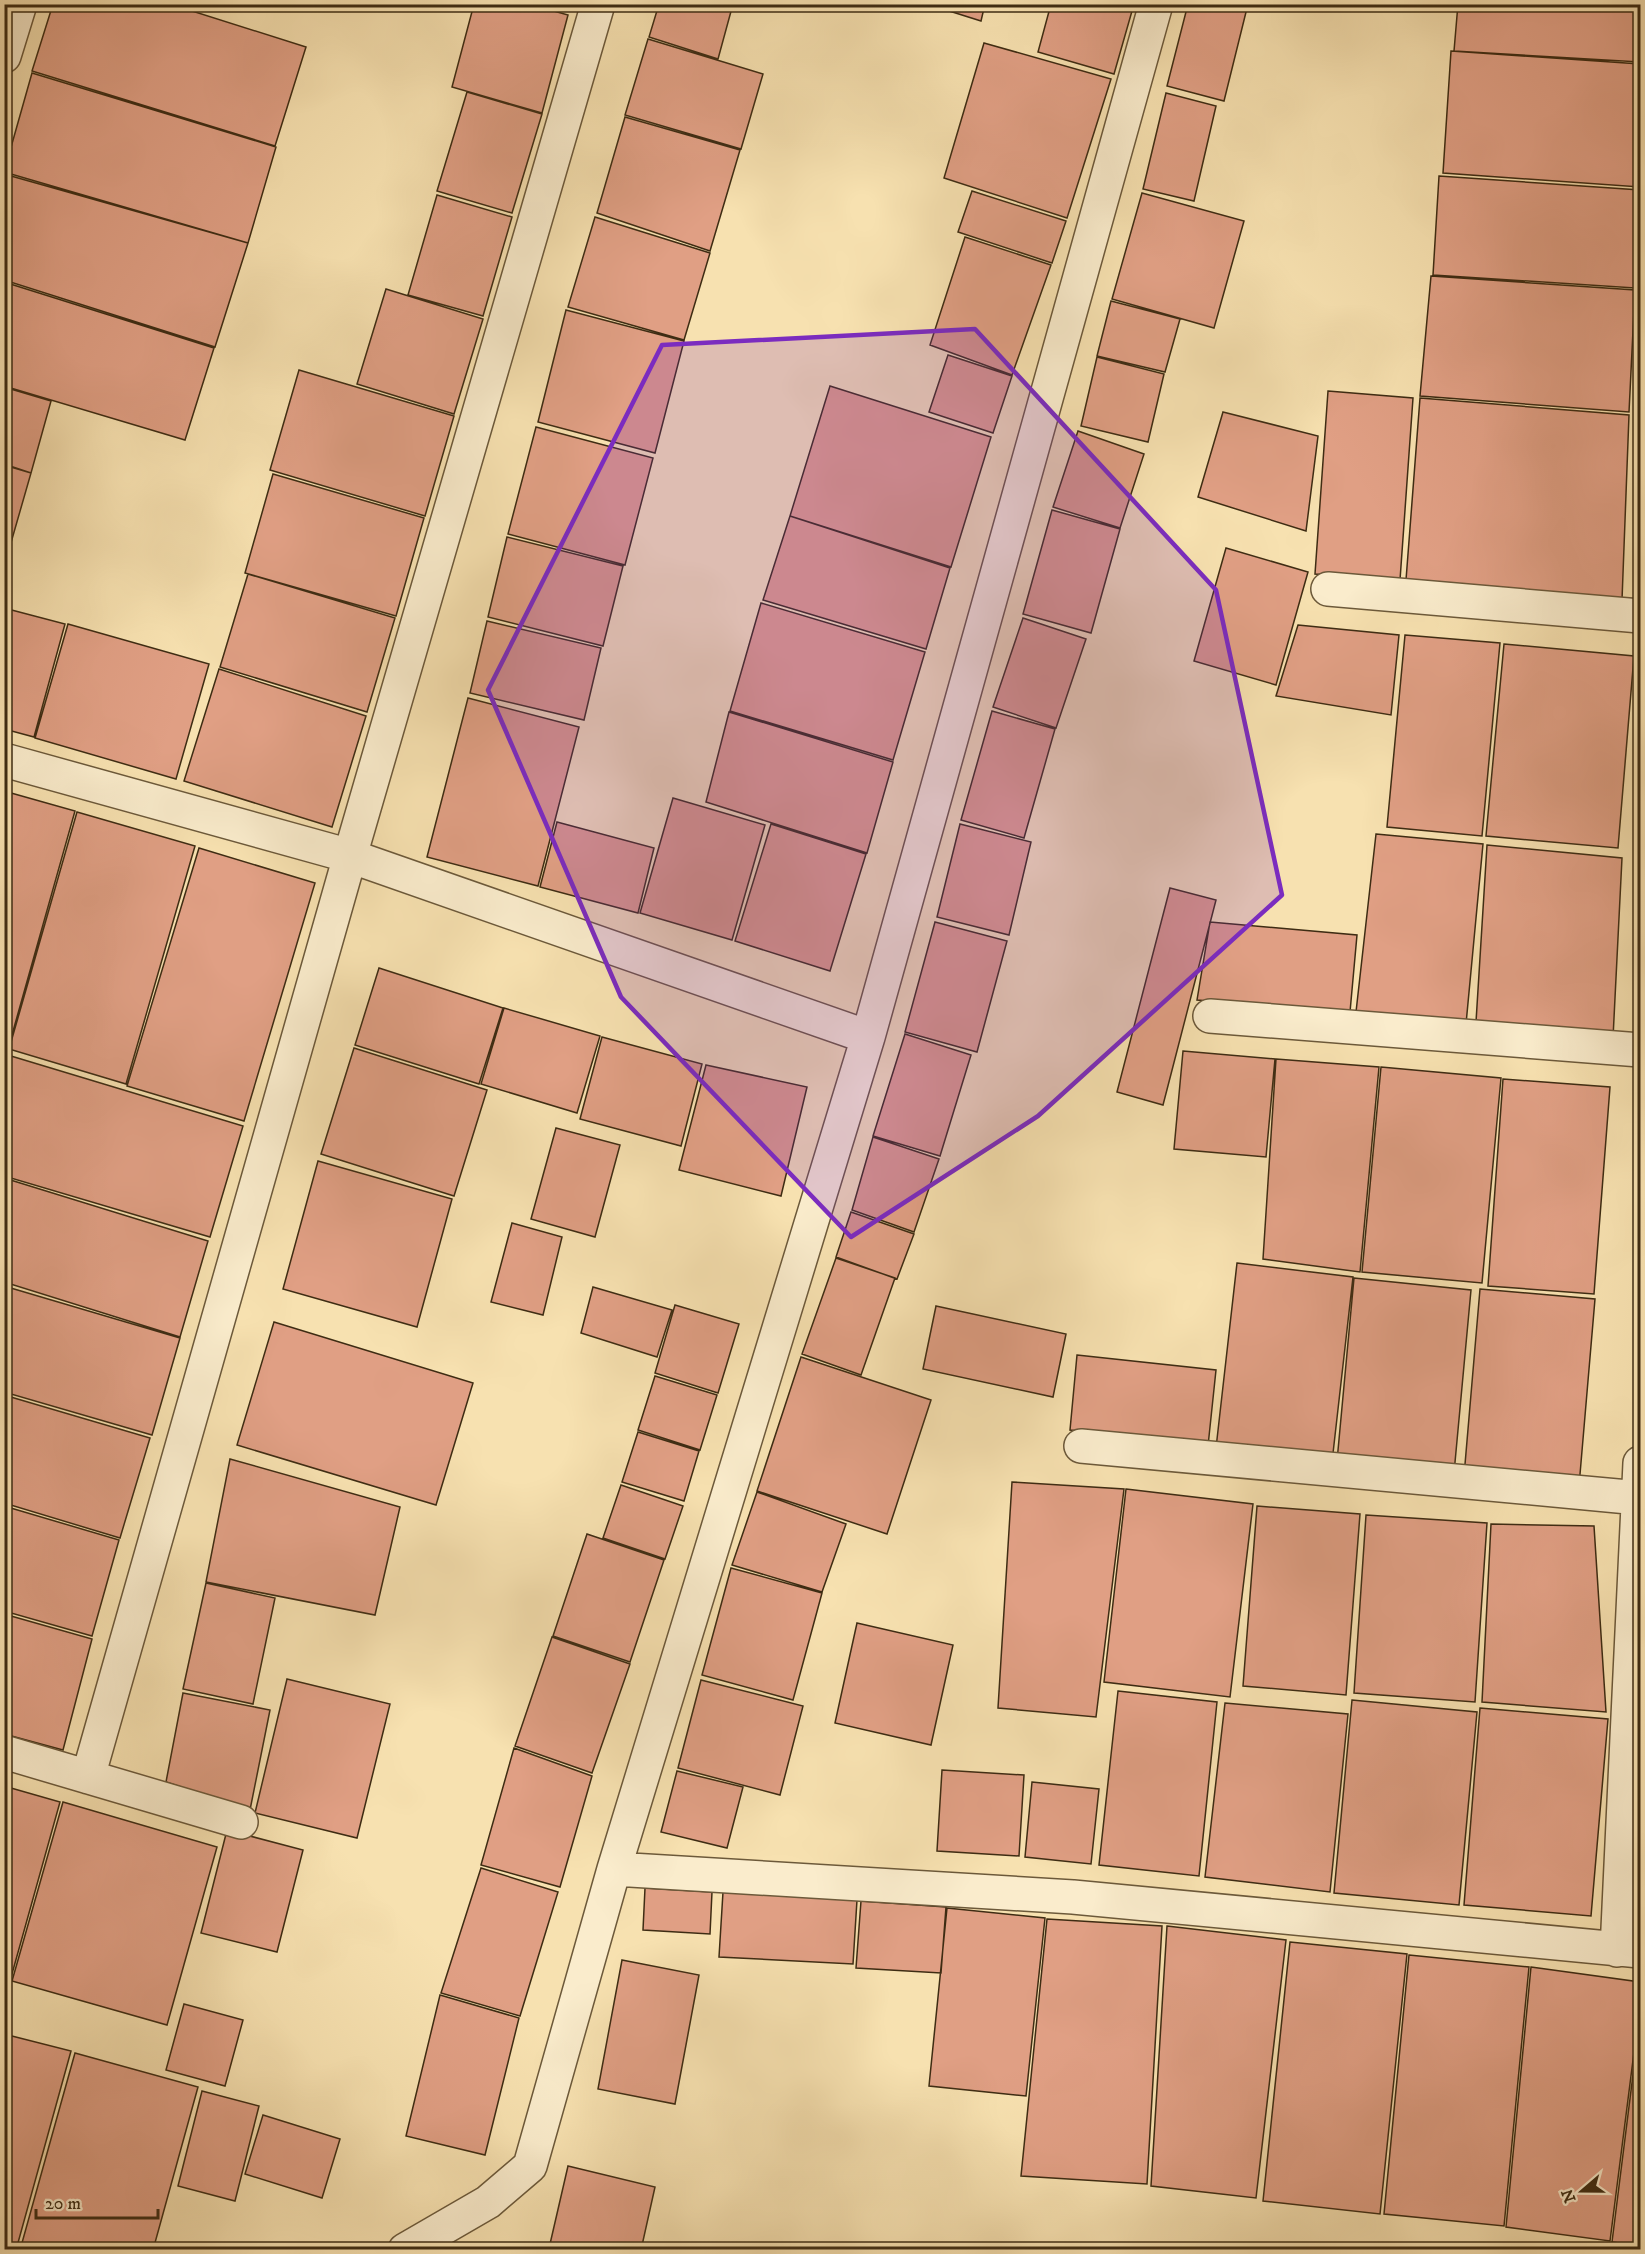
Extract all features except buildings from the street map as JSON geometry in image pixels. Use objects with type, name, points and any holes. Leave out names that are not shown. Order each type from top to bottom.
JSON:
[{"type":"street","points":[[4,56],[20,4]]},
{"type":"street","points":[[88,1777],[350,856],[598,4]]},
{"type":"street","points":[[405,2250],[488,2202],[530,2166],[614,1869],[868,1037],[1156,4]]},
{"type":"street","points":[[1328,589],[1641,616]]},
{"type":"street","points":[[4,760],[350,856],[868,1037]]},
{"type":"street","points":[[1210,1016],[1641,1050]]},
{"type":"street","points":[[1081,1446],[1639,1498]]},
{"type":"street","points":[[614,1869],[1073,1897],[1629,1950],[1641,1463]]},
{"type":"street","points":[[4,1752],[241,1822]]},
{"type":"highlighted area","points":[[975,329],[1216,590],[1282,895],[1038,1116],[851,1237],[621,997],[488,690],[662,345]]}]
